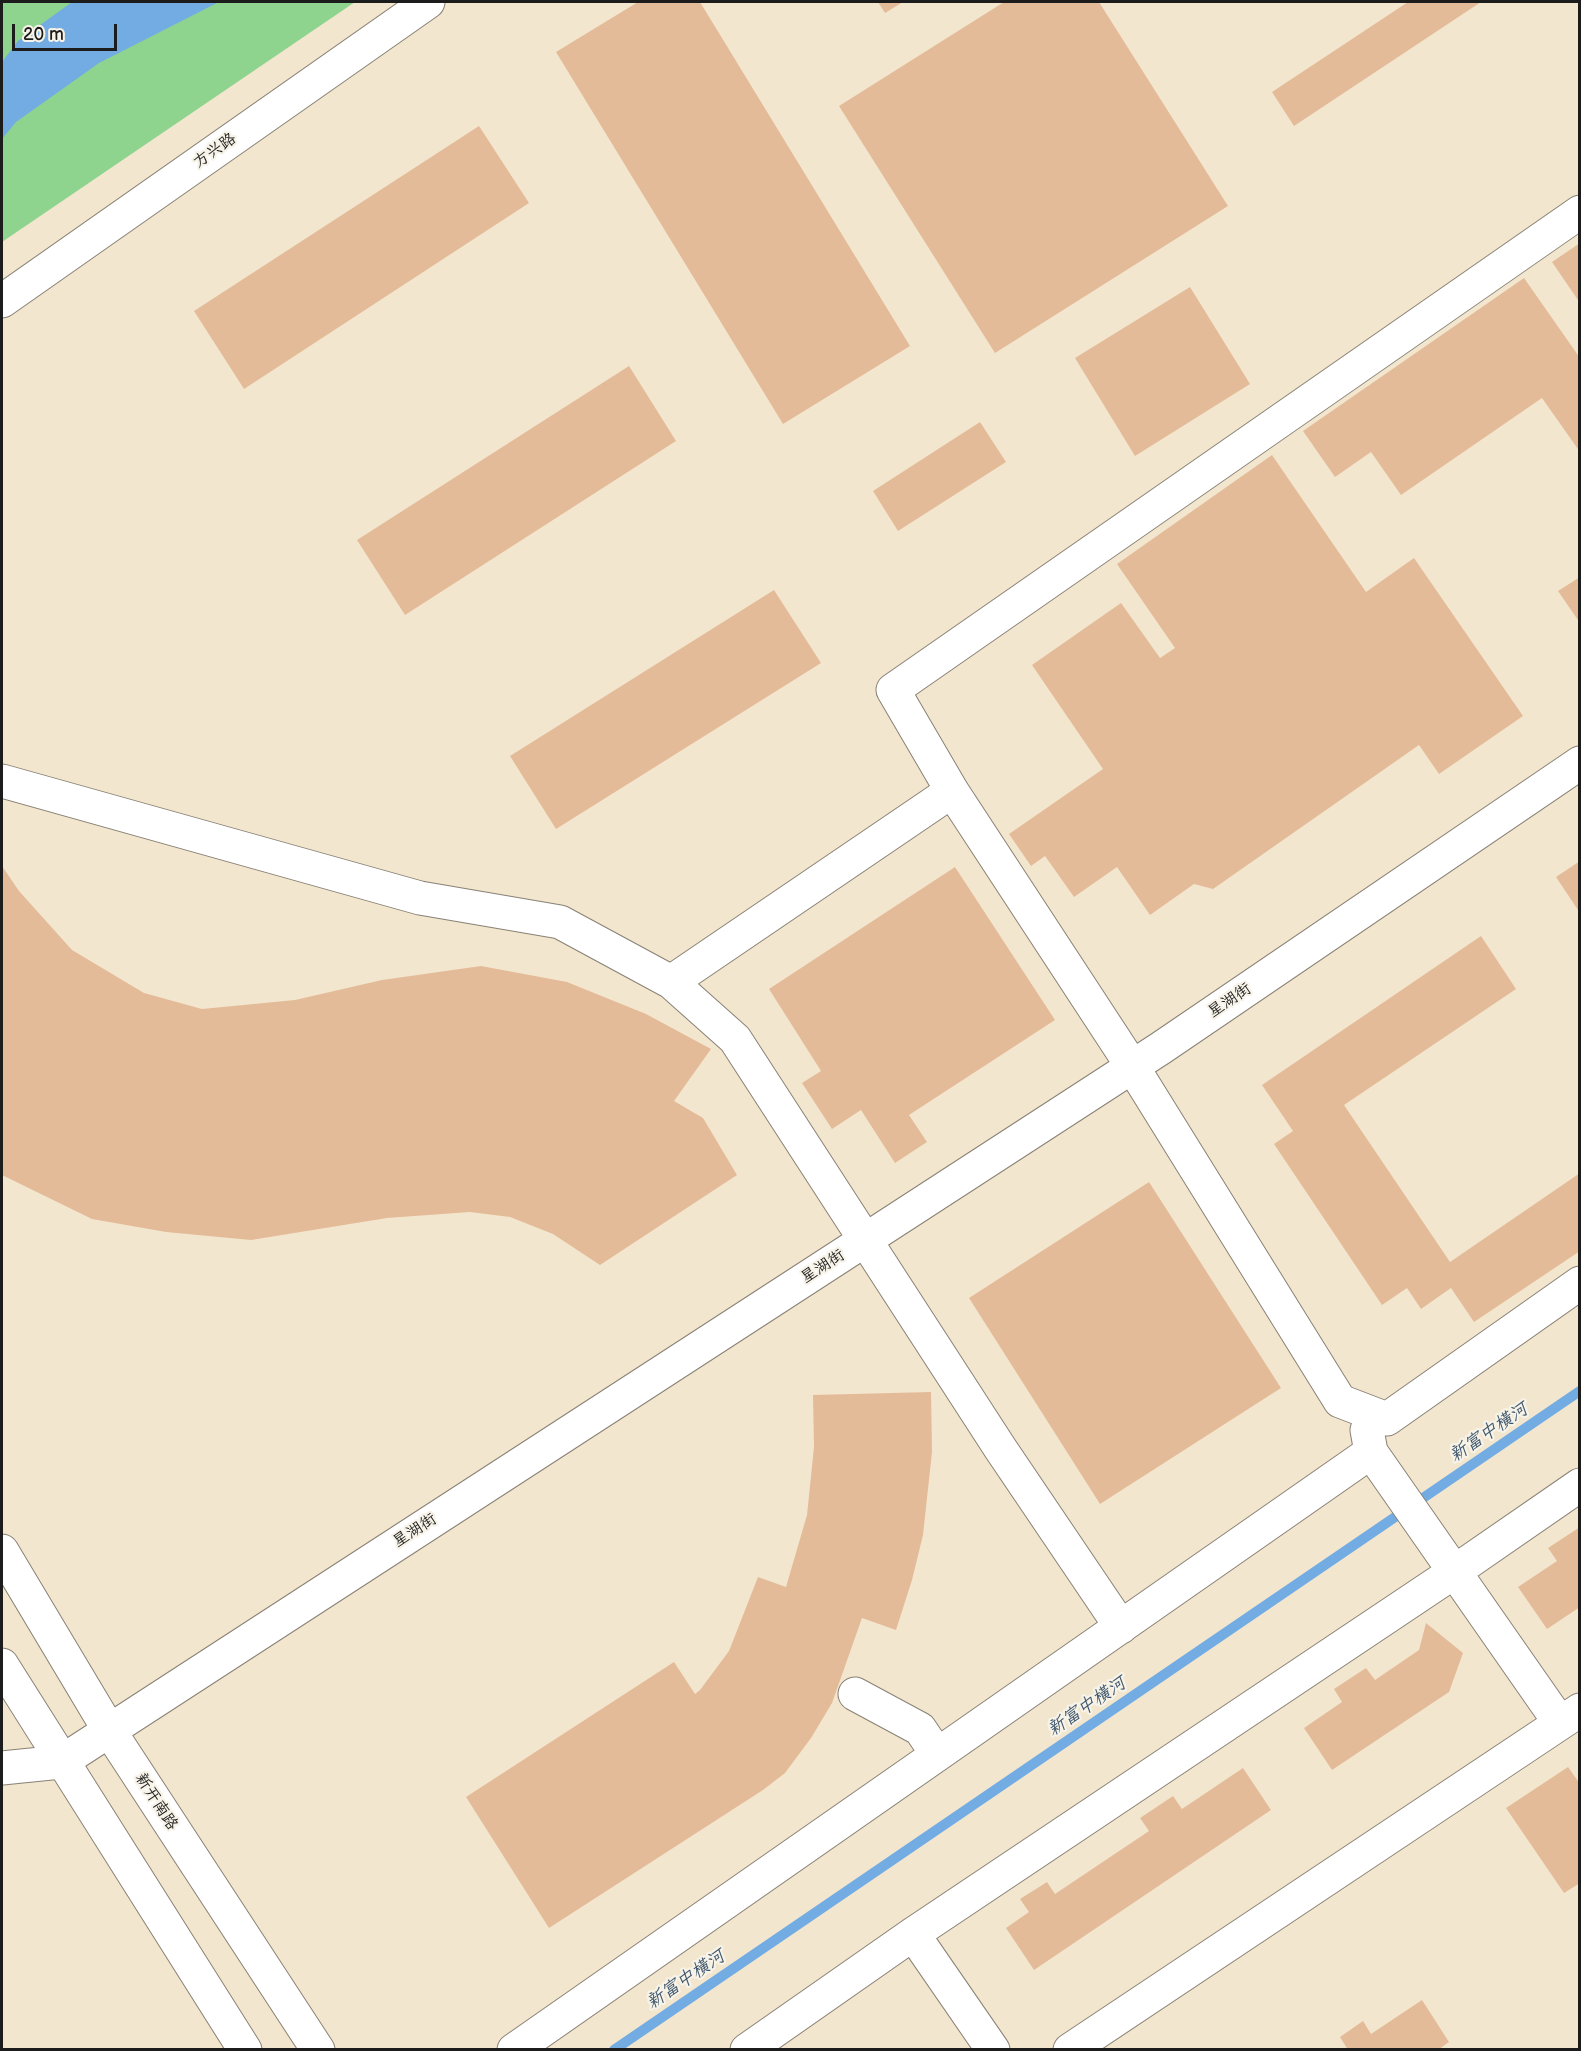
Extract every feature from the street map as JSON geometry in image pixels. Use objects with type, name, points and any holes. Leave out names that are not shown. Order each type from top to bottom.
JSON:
[{"type":"street","name":"方兴路","points":[[2,301],[428,2]]},
{"type":"street","points":[[1580,212],[892,690],[952,791],[1132,1066],[1340,1401],[1387,1419],[1580,1283]]},
{"type":"street","name":"星湖街","points":[[62,1762],[1132,1066],[1580,763]]},
{"type":"street","points":[[2,781],[420,898],[560,922],[671,982],[735,1039],[1006,1458],[1121,1627]]},
{"type":"street","points":[[671,982],[952,791]]},
{"type":"street","points":[[1070,2049],[1570,1716],[1454,1572],[1378,1462],[1363,1410]]},
{"type":"street","points":[[514,2049],[1121,1627],[1378,1462]]},
{"type":"street","points":[[747,2049],[913,1934],[1454,1572],[1580,1485]]},
{"type":"street","name":"新开南路","points":[[2,1551],[109,1730],[318,2049]]},
{"type":"street","points":[[2,1665],[245,2049]]},
{"type":"street","points":[[855,1694],[920,1729],[938,1755]]},
{"type":"street","points":[[2,1768],[62,1762]]},
{"type":"street","points":[[913,1934],[993,2049]]},
{"type":"green space","points":[[2,2],[355,2],[2,242]]},
{"type":"water","points":[[72,2],[219,2],[99,63],[16,122],[2,139],[2,62],[18,41]]},
{"type":"building","points":[[638,2],[700,2],[910,346],[783,424],[556,52]]},
{"type":"building","points":[[878,2],[903,2],[885,13]]},
{"type":"building","points":[[1004,2],[1099,2],[1228,206],[995,353],[839,106]]},
{"type":"building","points":[[1408,2],[1481,2],[1294,126],[1272,92]]},
{"type":"building","points":[[479,126],[529,203],[244,389],[194,311]]},
{"type":"building","points":[[1580,243],[1580,303],[1552,262]]},
{"type":"building","points":[[1524,278],[1580,358],[1580,452],[1542,398],[1401,495],[1371,452],[1335,477],[1303,431]]},
{"type":"building","points":[[1190,287],[1250,384],[1135,456],[1075,358]]},
{"type":"building","points":[[629,366],[676,441],[405,615],[357,540]]},
{"type":"building","points":[[980,422],[1006,462],[898,531],[873,491]]},
{"type":"building","points":[[1272,455],[1366,592],[1414,558],[1523,716],[1439,774],[1419,745],[1213,889],[1194,884],[1150,915],[1117,867],[1074,897],[1045,856],[1031,866],[1009,834],[1103,769],[1032,665],[1121,603],[1160,658],[1175,648],[1117,564]]},
{"type":"building","points":[[1580,577],[1580,623],[1558,591]]},
{"type":"building","points":[[774,590],[821,663],[556,829],[510,756]]},
{"type":"building","points":[[1580,861],[1580,913],[1556,877]]},
{"type":"building","points":[[2,866],[19,891],[72,950],[144,993],[202,1009],[295,1000],[382,980],[481,966],[567,982],[646,1014],[711,1049],[674,1101],[703,1118],[737,1175],[600,1265],[553,1234],[510,1217],[470,1212],[387,1218],[251,1240],[166,1232],[92,1219],[2,1175]]},
{"type":"building","points":[[955,867],[1055,1020],[909,1115],[927,1142],[895,1163],[861,1110],[832,1129],[802,1083],[821,1071],[769,989]]},
{"type":"building","points":[[1481,936],[1516,989],[1344,1105],[1450,1262],[1580,1173],[1580,1251],[1474,1322],[1451,1288],[1421,1309],[1407,1288],[1382,1305],[1274,1144],[1293,1131],[1262,1085]]},
{"type":"building","points":[[1149,1182],[1281,1388],[1100,1504],[969,1298]]},
{"type":"building","points":[[931,1392],[932,1452],[923,1535],[896,1630],[862,1618],[832,1703],[811,1738],[785,1773],[763,1790],[549,1928],[466,1797],[674,1662],[695,1694],[700,1690],[729,1651],[758,1577],[786,1587],[807,1515],[814,1447],[813,1395]]},
{"type":"building","points":[[1580,1527],[1580,1607],[1547,1629],[1518,1587],[1557,1561],[1548,1548]]},
{"type":"building","points":[[1426,1623],[1463,1653],[1449,1692],[1332,1770],[1304,1728],[1342,1702],[1334,1689],[1366,1668],[1375,1680],[1419,1650]]},
{"type":"building","points":[[1568,1767],[1580,1784],[1580,1883],[1564,1893],[1506,1808]]},
{"type":"building","points":[[1243,1768],[1271,1810],[1034,1970],[1006,1928],[1029,1912],[1020,1899],[1047,1882],[1055,1894],[1149,1831],[1140,1818],[1173,1796],[1182,1809]]},
{"type":"building","points":[[1422,2000],[1449,2042],[1438,2050],[1348,2050],[1340,2037],[1363,2021],[1371,2034]]},
{"type":"waterway","name":"新富中横河","points":[[614,2050],[1580,1391]]}]
